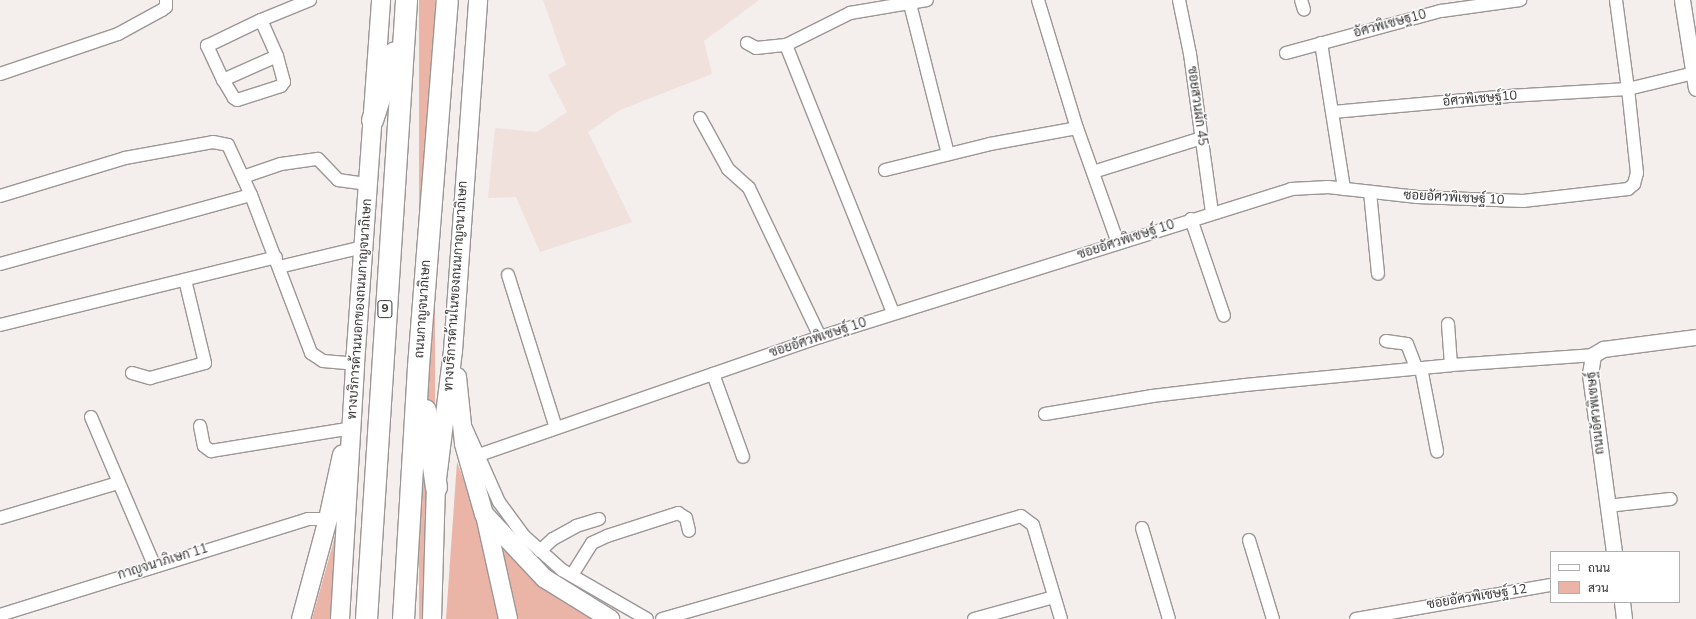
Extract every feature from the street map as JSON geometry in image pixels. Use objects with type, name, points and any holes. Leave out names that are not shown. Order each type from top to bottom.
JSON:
[{"type":"highway","name":"9","points":[[366,619],[406,0]]},
{"type":"highway","name":"ถนนกาญจนาภิเษก","points":[[403,619],[418,366],[447,0]]},
{"type":"highway","points":[[372,120],[404,20]]},
{"type":"highway","points":[[418,366],[436,487]]},
{"type":"main road","name":"ทางบริการด้านนอกของถนนกาญจนาภิเษก","points":[[340,619],[354,403],[355,364],[381,0]]},
{"type":"main road","name":"ทางบริการด้านในของถนนกาญจนาภิเษก","points":[[432,615],[436,487],[453,351],[478,0]]},
{"type":"main road","points":[[453,351],[468,466],[484,514],[508,619]]},
{"type":"main road","points":[[301,619],[328,519],[354,403]]},
{"type":"main road","points":[[484,514],[544,578],[610,619]]},
{"type":"street","points":[[0,74],[118,34],[162,10],[166,7],[166,0]]},
{"type":"street","points":[[261,20],[277,56],[284,80],[281,86],[241,100],[234,98],[223,80],[207,46],[261,20],[310,0]]},
{"type":"street","points":[[747,43],[756,48],[786,45],[850,13],[927,0]]},
{"type":"street","points":[[1038,0],[1077,128],[1118,243]]},
{"type":"street","name":"ซอยสวนผัก 45","points":[[1179,0],[1202,138],[1212,212]]},
{"type":"street","name":"อัศวพิเชษฐ10","points":[[1286,53],[1441,11],[1520,0]]},
{"type":"street","points":[[1616,0],[1628,89],[1694,73]]},
{"type":"street","points":[[1682,0],[1696,88]]},
{"type":"street","points":[[910,4],[948,154]]},
{"type":"street","points":[[1321,43],[1344,189]]},
{"type":"street","points":[[786,45],[893,313]]},
{"type":"street","points":[[223,80],[277,56]]},
{"type":"street","name":"อัศวพิเชษฐ์10","points":[[1333,112],[1509,96],[1628,89]]},
{"type":"street","name":"ซอยอัศวพิเชษฐ์ 10","points":[[479,455],[893,313],[1212,212],[1291,189],[1310,187],[1472,201],[1523,201],[1628,189],[1634,184],[1638,172],[1628,89]]},
{"type":"street","points":[[700,118],[728,169],[749,188],[820,337]]},
{"type":"street","points":[[885,170],[948,154],[1077,128]]},
{"type":"street","points":[[1093,172],[1202,138]]},
{"type":"street","points":[[0,196],[125,158],[218,141],[231,149],[251,195],[311,353],[323,361],[355,364]]},
{"type":"street","points":[[243,177],[281,164],[318,159],[338,180],[368,184]]},
{"type":"street","points":[[1370,192],[1378,274]]},
{"type":"street","points":[[0,264],[251,195]]},
{"type":"street","points":[[1191,219],[1224,316]]},
{"type":"street","points":[[0,325],[185,280],[363,247]]},
{"type":"street","points":[[508,275],[556,428]]},
{"type":"street","points":[[132,373],[150,378],[204,363],[185,280]]},
{"type":"street","points":[[1448,324],[1451,365]]},
{"type":"street","name":"ถนนอัศวพิเชษฐ์","points":[[1614,551],[1590,374],[1593,355],[1603,349],[1696,337]]},
{"type":"street","points":[[1386,340],[1407,344],[1419,368],[1437,451]]},
{"type":"street","points":[[1045,414],[1152,396],[1451,365],[1593,355]]},
{"type":"street","points":[[713,374],[744,457]]},
{"type":"street","points":[[91,417],[154,565]]},
{"type":"street","points":[[461,418],[499,502],[524,536],[540,551],[572,575],[647,619]]},
{"type":"street","points":[[200,426],[204,446],[211,451],[347,429]]},
{"type":"street","points":[[0,518],[118,483]]},
{"type":"street","points":[[1607,506],[1672,499]]},
{"type":"street","points":[[572,575],[592,543],[607,536],[678,513],[686,518],[689,531]]},
{"type":"street","points":[[662,619],[1021,516],[1033,526],[1061,619]]},
{"type":"street","name":"กาญจนาภิเษก 11","points":[[0,615],[154,565],[308,519],[328,519]]},
{"type":"street","points":[[540,551],[564,533],[599,519]]},
{"type":"street","points":[[1142,528],[1169,619]]},
{"type":"street","points":[[1249,540],[1273,619]]},
{"type":"street","name":"ซอยอัศวพิเชษฐ์ 12","points":[[1356,619],[1385,616],[1550,585]]},
{"type":"street","points":[[974,619],[1054,597]]},
{"type":"street","points":[[1622,603],[1624,619]]},
{"type":"shaded area","points":[[543,0],[759,0],[704,41],[712,74],[620,110],[588,132],[632,222],[540,252],[516,197],[488,198],[495,128],[537,132],[567,112],[548,75],[566,65]]},
{"type":"green space","points":[[419,0],[435,0],[435,619],[419,619]]},
{"type":"green space","points":[[457,462],[478,518],[501,619],[446,619]]},
{"type":"green space","points":[[339,522],[330,619],[312,619]]},
{"type":"green space","points":[[502,549],[529,571],[606,619],[516,619]]}]
